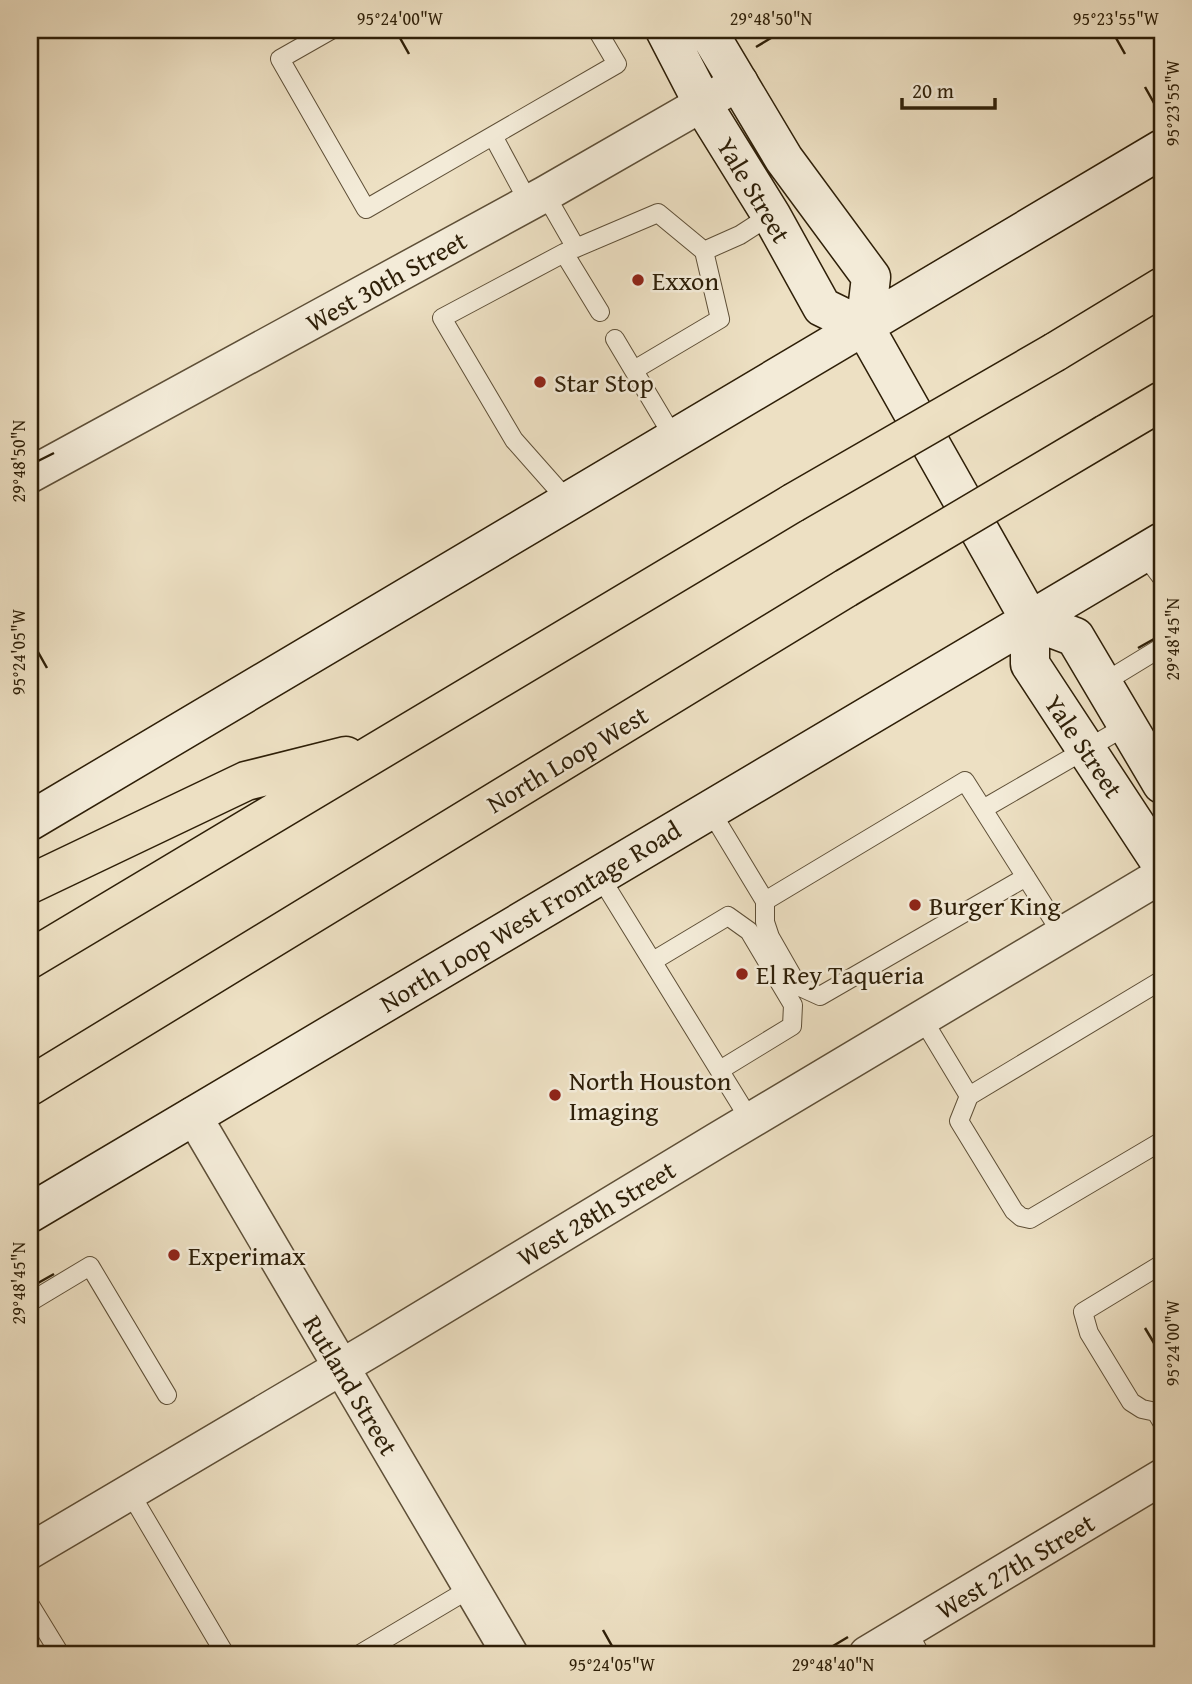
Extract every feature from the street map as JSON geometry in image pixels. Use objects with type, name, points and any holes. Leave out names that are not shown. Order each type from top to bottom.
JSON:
[{"type":"highway","points":[[30,960],[382,747],[1162,287]]},
{"type":"highway","name":"North Loop West","points":[[30,1086],[846,588],[1162,401]]},
{"type":"highway","points":[[30,884],[246,781],[382,747]]},
{"type":"highway","points":[[30,1093],[89,1051]]},
{"type":"main road","name":"Yale Street","points":[[665,30],[703,104],[771,215],[822,307],[865,328],[1030,620],[1030,664],[1085,749],[1157,843]]},
{"type":"main road","name":"Yale Street","points":[[708,30],[784,159],[871,277],[865,328]]},
{"type":"main road","points":[[30,821],[674,438],[865,328],[1162,149]]},
{"type":"main road","name":"North Loop West Frontage Road","points":[[30,1213],[1030,620],[1156,558]]},
{"type":"main road","name":"Yale Street","points":[[1030,620],[1075,637],[1162,784]]},
{"type":"street","name":"West 30th Street","points":[[30,475],[537,199],[740,82]]},
{"type":"street","name":"West 28th Street","points":[[32,1544],[129,1491],[341,1367],[1162,875]]},
{"type":"street","name":"Rutland Street","points":[[193,1115],[510,1654]]},
{"type":"street","name":"West 27th Street","points":[[867,1654],[914,1642],[1162,1477]]},
{"type":"lane","points":[[331,30],[280,59],[366,209],[617,64],[597,30]]},
{"type":"lane","points":[[493,136],[570,251],[600,312]]},
{"type":"lane","points":[[568,501],[514,440],[442,318],[570,251],[658,213],[704,251],[720,319],[634,370]]},
{"type":"lane","points":[[704,251],[740,235],[771,215]]},
{"type":"lane","points":[[615,339],[674,438]]},
{"type":"lane","points":[[1103,683],[1162,647]]},
{"type":"lane","points":[[983,808],[1128,725]]},
{"type":"lane","points":[[765,901],[965,781],[1062,934]]},
{"type":"lane","points":[[710,810],[765,901],[765,922],[770,937],[798,986],[820,996],[1026,877]]},
{"type":"lane","points":[[600,875],[750,1120]]},
{"type":"lane","points":[[653,961],[728,916],[749,931],[793,1005],[792,1026],[720,1070]]},
{"type":"lane","points":[[1162,980],[969,1096],[960,1121],[1014,1211],[1021,1217],[1030,1219],[1162,1141]]},
{"type":"lane","points":[[922,1018],[969,1096]]},
{"type":"lane","points":[[1160,1414],[1142,1409],[1131,1402],[1089,1333],[1083,1312],[1162,1264]]},
{"type":"lane","points":[[30,1302],[90,1266],[167,1395]]},
{"type":"lane","points":[[129,1491],[225,1654]]},
{"type":"lane","points":[[360,1654],[471,1588]]},
{"type":"lane","points":[[30,1605],[60,1654]]},
{"type":"place","name":"Exxon","points":[[638,280]]},
{"type":"place","name":"Star Stop","points":[[540,382]]},
{"type":"place","name":"Burger King","points":[[915,905]]},
{"type":"place","name":"El Rey Taqueria","points":[[742,974]]},
{"type":"place","name":"North Houston Imaging","points":[[555,1095]]},
{"type":"place","name":"Experimax","points":[[174,1255]]}]
